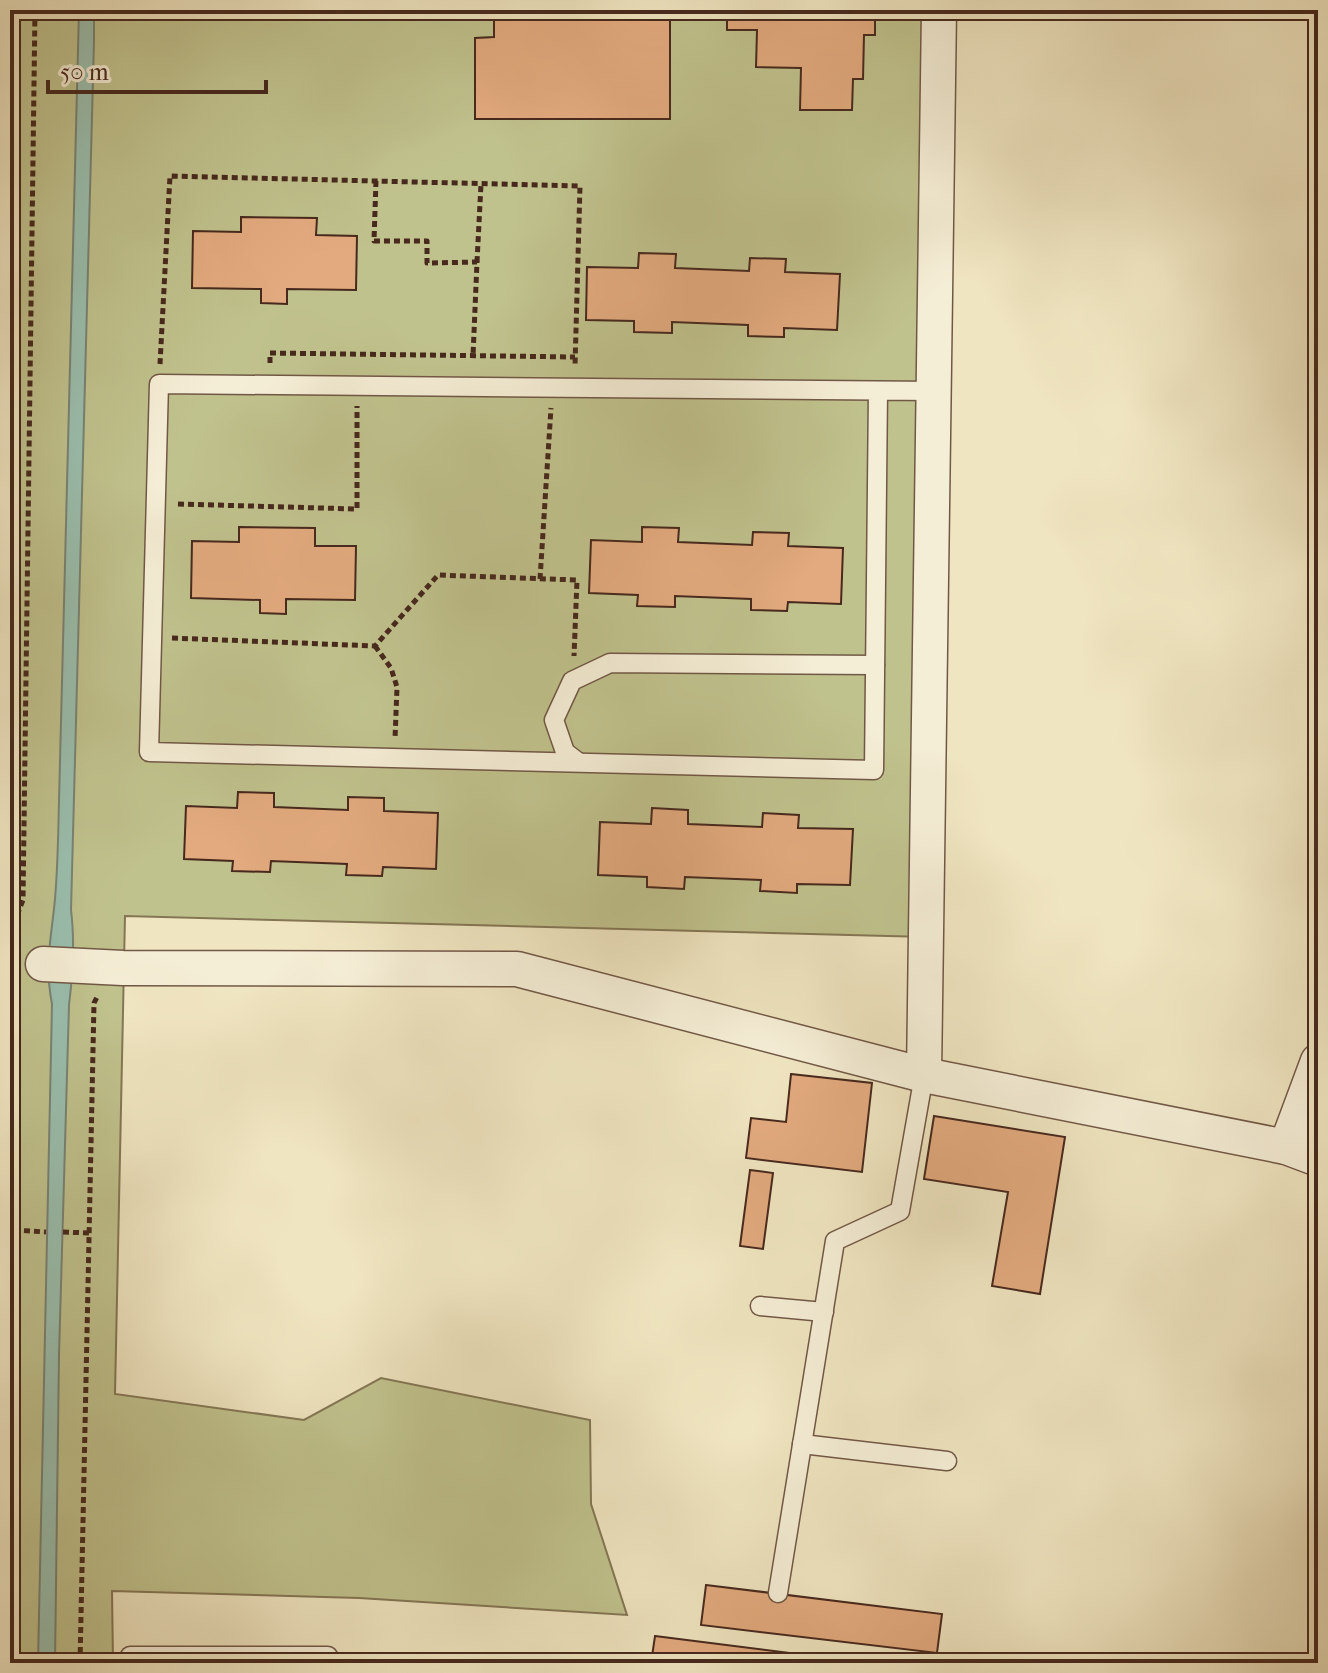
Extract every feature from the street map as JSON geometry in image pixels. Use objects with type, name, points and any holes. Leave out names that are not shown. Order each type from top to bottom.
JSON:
[{"type":"street","points":[[924,1075],[939,10]]},
{"type":"street","points":[[43,964],[517,969],[924,1075],[1286,1147],[1318,1159]]},
{"type":"street","points":[[1286,1147],[1318,1061]]},
{"type":"lane","points":[[878,391],[874,770],[149,752],[159,384],[934,391]]},
{"type":"lane","points":[[578,762],[565,752],[554,720],[572,681],[610,663],[875,665]]},
{"type":"lane","points":[[778,1593],[835,1241],[900,1211],[924,1075]]},
{"type":"lane","points":[[760,1306],[824,1312]]},
{"type":"lane","points":[[802,1444],[947,1461]]},
{"type":"lane","points":[[130,1656],[328,1656],[328,1663]]},
{"type":"path","points":[[10,934],[23,900],[35,10]]},
{"type":"path","points":[[159,384],[170,176],[580,186],[574,387]]},
{"type":"path","points":[[376,181],[374,241],[427,241],[427,263],[477,262]]},
{"type":"path","points":[[473,356],[481,184]]},
{"type":"path","points":[[270,384],[270,353],[575,357]]},
{"type":"path","points":[[156,503],[357,509],[357,385]]},
{"type":"path","points":[[540,579],[552,388]]},
{"type":"path","points":[[375,646],[438,575],[577,580],[572,681]]},
{"type":"path","points":[[152,638],[375,646]]},
{"type":"path","points":[[375,646],[391,668],[397,687],[395,759]]},
{"type":"path","points":[[80,1663],[94,1003],[112,967]]},
{"type":"path","points":[[10,984],[17,1011],[10,1507]]},
{"type":"path","points":[[14,1230],[46,1232]]},
{"type":"path","points":[[63,1232],[89,1233]]},
{"type":"green space","points":[[10,10],[939,10],[926,937],[125,916],[115,1394],[304,1420],[381,1378],[590,1420],[591,1504],[627,1615],[359,1598],[112,1591],[113,1663],[10,1663]]},
{"type":"shaded area","points":[[79,10],[94,10],[94,41],[71,910],[73,958],[59,1355],[55,1663],[38,1663],[52,1004],[49,968],[58,855]]},
{"type":"building","points":[[494,10],[670,11],[670,119],[475,119],[475,38],[494,37]]},
{"type":"building","points":[[727,10],[875,10],[875,35],[864,35],[863,79],[853,79],[852,110],[800,110],[801,68],[756,67],[757,30],[727,30]]},
{"type":"building","points":[[241,217],[317,218],[316,235],[357,236],[356,290],[287,289],[287,304],[261,303],[261,289],[192,288],[193,231],[241,232]]},
{"type":"building","points":[[639,253],[676,254],[675,268],[749,271],[750,258],[786,259],[785,272],[840,274],[837,330],[784,328],[784,337],[748,336],[748,325],[672,322],[672,333],[634,332],[634,321],[586,320],[587,267],[638,268]]},
{"type":"building","points":[[239,527],[315,528],[315,546],[356,546],[355,600],[286,599],[286,614],[260,613],[260,600],[191,598],[192,541],[239,542]]},
{"type":"building","points":[[642,527],[679,528],[678,542],[752,545],[753,532],[789,533],[788,546],[843,548],[841,604],[788,602],[787,611],[751,610],[751,599],[675,596],[675,607],[637,606],[638,595],[589,593],[591,540],[642,542]]},
{"type":"building","points":[[238,792],[274,793],[274,807],[348,810],[348,797],[384,798],[384,811],[438,813],[436,869],[383,867],[382,876],[346,875],[347,864],[271,861],[270,872],[232,871],[233,861],[184,859],[186,806],[237,808]]},
{"type":"building","points":[[652,808],[688,810],[688,824],[762,827],[763,813],[799,815],[798,828],[853,829],[850,885],[797,884],[797,893],[760,891],[761,880],[685,877],[684,889],[647,887],[647,877],[598,875],[600,822],[651,824]]},
{"type":"building","points":[[791,1074],[872,1083],[862,1172],[746,1158],[751,1118],[786,1122]]},
{"type":"building","points":[[934,1116],[1065,1137],[1040,1294],[992,1286],[1008,1192],[924,1179]]},
{"type":"building","points":[[750,1170],[773,1173],[763,1249],[740,1246]]},
{"type":"building","points":[[706,1585],[942,1614],[937,1653],[701,1625]]},
{"type":"building","points":[[655,1636],[852,1661],[852,1663],[651,1663]]}]
